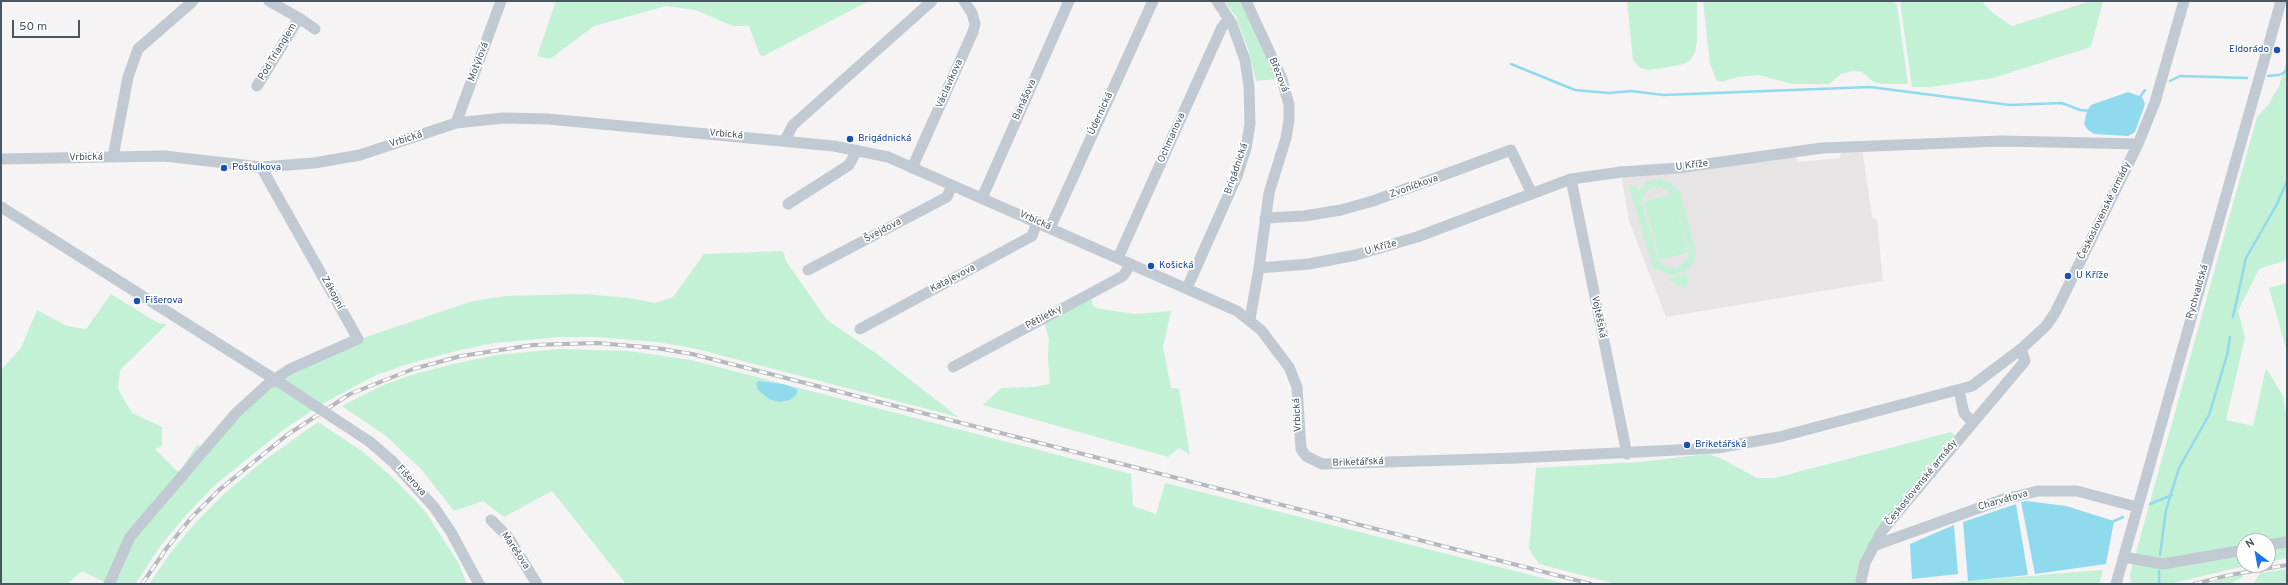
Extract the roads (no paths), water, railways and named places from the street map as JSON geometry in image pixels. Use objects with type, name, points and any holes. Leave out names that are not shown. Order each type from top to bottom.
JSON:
[{"type":"street","points":[[113,157],[128,77],[138,49],[193,1]]},
{"type":"street","name":"Pod Trianglem","points":[[269,1],[315,29]]},
{"type":"street","name":"Motýlová","points":[[456,123],[501,1]]},
{"type":"street","points":[[785,140],[793,125],[932,1]]},
{"type":"street","name":"Václavíkova","points":[[912,168],[973,32],[975,24],[972,13],[964,1]]},
{"type":"street","name":"Banášova","points":[[982,198],[1069,1]]},
{"type":"street","name":"Údernická","points":[[1050,228],[1153,1]]},
{"type":"street","name":"Brigádnická","points":[[1187,288],[1237,176],[1246,148],[1249,130],[1251,104],[1245,60],[1239,41],[1229,19],[1217,1]]},
{"type":"street","name":"Březová","points":[[1246,1],[1282,80],[1289,104],[1289,120],[1269,193],[1265,218]]},
{"type":"street","name":"Československé armády","points":[[1861,581],[1865,563],[1882,531],[2025,360],[2021,349],[2046,326],[2054,313],[2138,144],[2155,102],[2184,1]]},
{"type":"street","name":"Rychvaldská","points":[[2116,584],[2281,1]]},
{"type":"street","name":"Pod Trianglem","points":[[257,86],[299,18]]},
{"type":"street","name":"Ochmanova","points":[[1118,258],[1222,27],[1229,19]]},
{"type":"street","name":"Vrbická","points":[[1,159],[164,156],[261,167],[314,163],[360,155],[456,123],[504,118],[548,119],[785,140],[857,150],[888,157],[1187,288],[1237,311],[1250,319],[1275,348],[1294,378],[1297,388],[1301,449],[1306,456],[1322,464]]},
{"type":"street","name":"U Kříže","points":[[1259,268],[1333,261],[1382,248],[1417,237],[1571,179],[1621,172],[1678,168],[1822,148],[2001,141],[2138,144]]},
{"type":"street","points":[[788,204],[849,165],[857,150]]},
{"type":"street","name":"Zvoníčkova","points":[[1265,218],[1304,216],[1341,210],[1373,202],[1511,150],[1532,194]]},
{"type":"street","name":"Zákopní","points":[[261,167],[358,339],[290,369],[277,381]]},
{"type":"street","name":"Vojtěšská","points":[[1571,179],[1627,454]]},
{"type":"street","name":"Švejdova","points":[[808,270],[947,197],[952,185]]},
{"type":"street","name":"Fišerova","points":[[1,207],[277,381],[370,442],[393,462],[434,507],[451,532],[479,584]]},
{"type":"street","points":[[1250,319],[1259,268],[1265,218]]},
{"type":"street","name":"Katajevova","points":[[860,329],[1032,236],[1037,222]]},
{"type":"street","name":"Pětiletky","points":[[953,367],[1123,276],[1131,264]]},
{"type":"street","name":"Briketářská","points":[[1322,464],[1627,454],[1749,444],[1959,391],[1982,380],[2021,349]]},
{"type":"street","points":[[109,584],[130,537],[147,515],[236,413],[277,381]]},
{"type":"street","points":[[1959,391],[1964,413],[1972,422]]},
{"type":"street","name":"Charvátova","points":[[1873,546],[2004,499],[2038,491],[2077,491],[2137,507]]},
{"type":"street","name":"Marešova","points":[[491,520],[508,537],[537,584]]},
{"type":"street","points":[[2276,544],[2287,542]]},
{"type":"street","points":[[2124,557],[2163,564],[2236,551]]},
{"type":"water","points":[[2128,92],[2142,97],[2145,104],[2135,132],[2128,136],[2094,134],[2088,130],[2084,124],[2087,111],[2091,105]]},
{"type":"water","points":[[759,381],[783,384],[797,389],[797,394],[790,400],[779,402],[769,399],[758,390],[756,383]]},
{"type":"water","points":[[2026,501],[2066,506],[2114,521],[2106,564],[2035,574],[2021,502]]},
{"type":"water","points":[[2016,504],[2028,575],[1968,581],[1963,522]]},
{"type":"water","points":[[1954,525],[1958,574],[1912,579],[1910,544]]},
{"type":"waterway","points":[[1511,64],[1575,90],[1609,93],[1631,91],[1663,95],[1870,87],[2010,105],[2062,103],[2080,110],[2090,111]]},
{"type":"waterway","points":[[2268,76],[2279,75],[2287,71]]},
{"type":"waterway","points":[[2170,81],[2180,76],[2247,78]]},
{"type":"waterway","points":[[2139,98],[2145,90]]},
{"type":"waterway","points":[[2233,317],[2246,258],[2277,204],[2287,181]]},
{"type":"waterway","points":[[2160,555],[2166,510],[2179,468],[2209,415],[2227,355],[2230,337]]},
{"type":"waterway","points":[[2150,504],[2172,495]]},
{"type":"waterway","points":[[2114,521],[2123,517]]},
{"type":"waterway","points":[[2159,571],[2159,584]]},
{"type":"railway","points":[[142,584],[166,549],[191,518],[219,490],[287,435],[350,394],[413,369],[461,356],[533,345],[597,343],[656,348],[692,354],[1591,584]]},
{"type":"railway","points":[[2194,584],[2230,575],[2287,565]]},
{"type":"place","name":"Eldorádo","points":[[2277,50]]},
{"type":"place","name":"Brigádnická","points":[[850,139]]},
{"type":"place","name":"Poštulkova","points":[[224,168]]},
{"type":"place","name":"Košická","points":[[1151,266]]},
{"type":"place","name":"U Kříže","points":[[2068,276]]},
{"type":"place","name":"Fišerova","points":[[137,301]]},
{"type":"place","name":"Briketářská","points":[[1687,445]]}]
